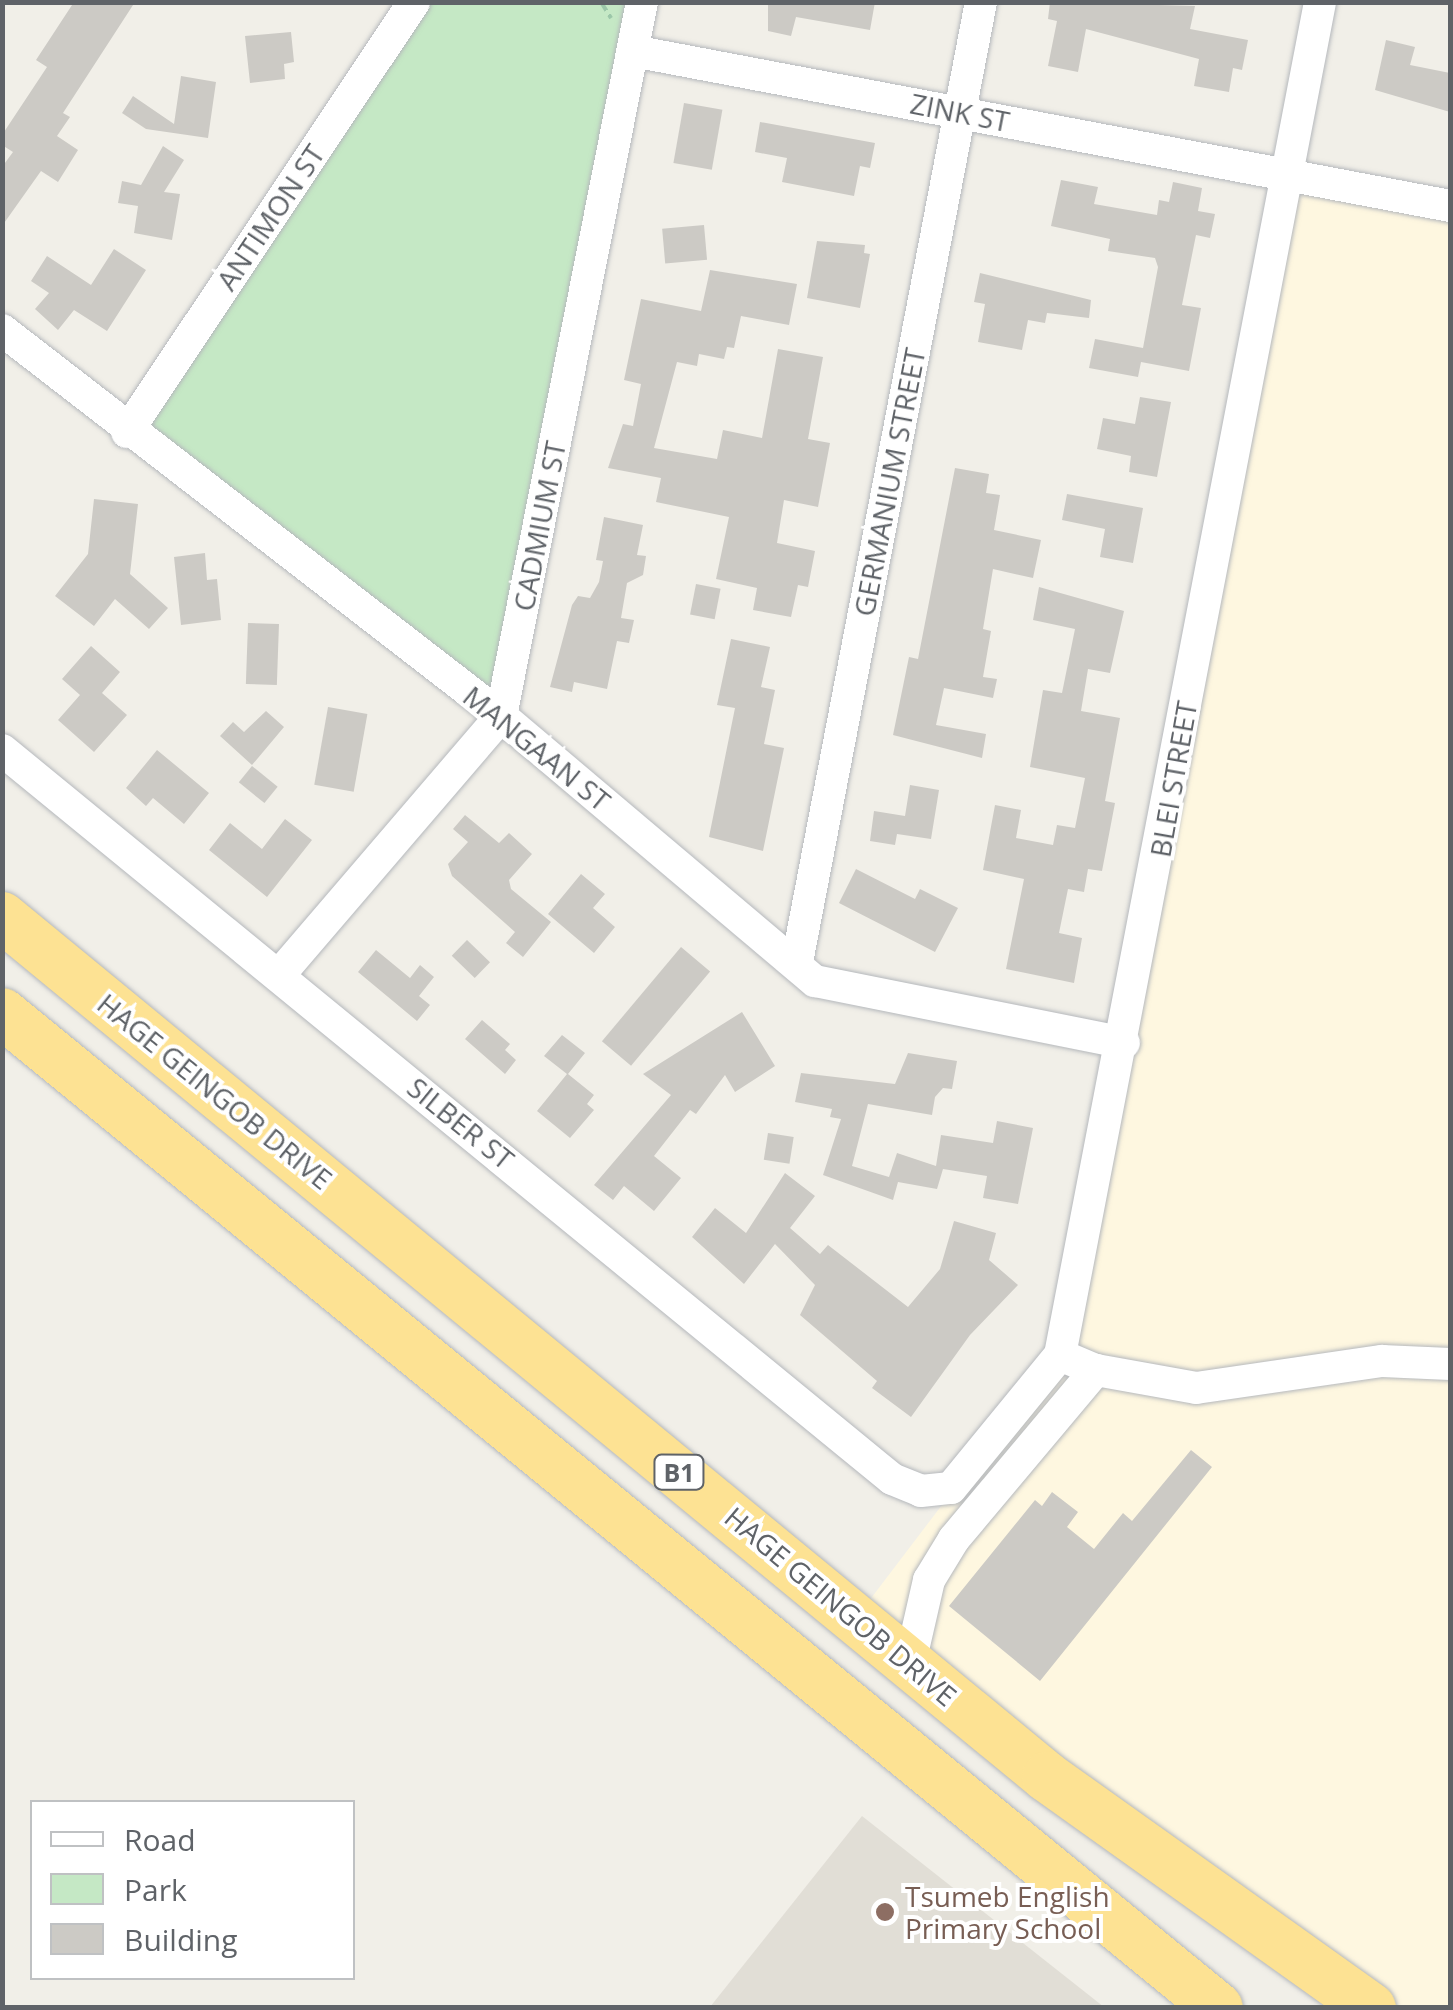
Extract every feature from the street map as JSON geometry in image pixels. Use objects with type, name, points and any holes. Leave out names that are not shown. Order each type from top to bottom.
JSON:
[{"type":"highway","name":"HAGE GEINGOB DRIVE","points":[[2,916],[1047,1777],[1371,2008]]},
{"type":"highway","name":"B1","points":[[2,1013],[1218,2008]]},
{"type":"street","name":"ANTIMON ST","points":[[127,432],[414,2]]},
{"type":"street","name":"CADMIUM ST","points":[[280,974],[501,716],[642,2]]},
{"type":"street","name":"GERMANIUM STREET","points":[[796,962],[981,2]]},
{"type":"street","name":"BLEI STREET","points":[[921,1491],[958,1483],[1060,1355],[1124,1043],[1320,2]]},
{"type":"street","name":"ZINK ST","points":[[634,51],[1450,206]]},
{"type":"street","name":"MANGAAN ST","points":[[2,330],[127,432],[501,716],[829,987],[1124,1043]]},
{"type":"street","name":"SILBER ST","points":[[2,750],[280,974],[892,1480],[921,1491]]},
{"type":"street","points":[[1060,1355],[1096,1370],[1196,1388],[1382,1361],[1450,1364]]},
{"type":"street","points":[[910,1663],[929,1580],[954,1539],[1096,1370]]},
{"type":"shaded area","points":[[1285,174],[1450,206],[1450,2007],[1371,2007],[856,1618],[1066,1342]]},
{"type":"shaded area","name":"Tsumeb English Primary School","points":[[862,1816],[1104,2007],[710,2007]]},
{"type":"green space","points":[[414,3],[642,3],[501,716],[127,432]]},
{"type":"building","points":[[74,2],[135,2],[63,113],[70,117],[57,136],[78,150],[58,182],[41,171],[2,226],[2,167],[13,152],[2,145],[2,135],[47,67],[36,60]]},
{"type":"building","points":[[768,2],[875,2],[870,30],[796,17],[791,36],[768,31]]},
{"type":"building","points":[[1050,2],[1195,6],[1190,29],[1248,40],[1242,70],[1233,68],[1229,92],[1194,86],[1199,59],[1086,29],[1078,72],[1048,66],[1057,21],[1048,19]]},
{"type":"building","points":[[291,32],[294,62],[284,64],[285,79],[250,83],[245,36]]},
{"type":"building","points":[[1386,40],[1415,47],[1410,65],[1450,73],[1450,112],[1375,90]]},
{"type":"building","points":[[181,76],[216,82],[208,138],[146,129],[122,113],[133,96],[174,124]]},
{"type":"building","points":[[684,103],[722,110],[712,170],[673,163]]},
{"type":"building","points":[[760,122],[875,143],[870,168],[860,166],[854,196],[782,182],[787,158],[755,152]]},
{"type":"building","points":[[163,146],[184,160],[164,192],[180,194],[172,240],[134,233],[138,206],[118,203],[122,181],[141,185]]},
{"type":"building","points":[[1061,180],[1098,187],[1094,204],[1157,215],[1159,200],[1169,202],[1173,182],[1202,188],[1198,211],[1215,214],[1210,238],[1196,235],[1182,305],[1201,308],[1189,371],[1141,362],[1138,377],[1089,368],[1095,339],[1143,348],[1158,267],[1155,258],[1108,251],[1110,239],[1051,226]]},
{"type":"building","points":[[704,225],[707,260],[665,264],[662,229]]},
{"type":"building","points":[[817,241],[865,245],[864,253],[870,254],[860,308],[807,298]]},
{"type":"building","points":[[114,249],[146,270],[107,331],[74,310],[58,330],[35,309],[49,293],[31,281],[47,256],[91,285]]},
{"type":"building","points":[[710,270],[797,284],[789,325],[741,316],[734,348],[727,347],[724,359],[699,354],[697,366],[677,362],[654,448],[717,459],[723,430],[762,438],[778,349],[823,357],[808,439],[830,443],[818,507],[784,500],[777,543],[815,551],[808,587],[798,585],[791,617],[753,610],[757,588],[716,579],[729,517],[656,502],[661,478],[608,468],[623,424],[633,426],[641,384],[624,380],[641,299],[701,311]]},
{"type":"building","points":[[980,273],[1091,300],[1089,318],[1047,313],[1045,323],[1028,320],[1022,350],[978,342],[985,304],[974,302]]},
{"type":"building","points":[[1140,397],[1171,402],[1157,477],[1129,472],[1131,456],[1097,449],[1103,418],[1135,424]]},
{"type":"building","points":[[955,468],[989,474],[986,493],[1000,495],[994,530],[1041,540],[1033,578],[993,569],[983,629],[991,631],[983,677],[997,679],[993,698],[944,688],[936,725],[986,734],[982,758],[893,735],[909,657],[918,659]]},
{"type":"building","points":[[1067,494],[1143,508],[1133,563],[1100,557],[1105,529],[1062,520]]},
{"type":"building","points":[[94,499],[138,504],[130,574],[168,608],[149,629],[115,599],[94,626],[55,596],[88,554]]},
{"type":"building","points":[[604,517],[643,525],[637,555],[646,556],[643,575],[627,583],[621,618],[634,620],[629,643],[617,641],[607,689],[574,682],[572,692],[550,687],[572,605],[578,596],[590,598],[599,582],[603,561],[596,560]]},
{"type":"building","points":[[205,553],[207,580],[217,579],[221,620],[181,625],[174,557]]},
{"type":"building","points":[[696,584],[721,589],[715,619],[690,614]]},
{"type":"building","points":[[1039,587],[1124,611],[1110,673],[1088,669],[1081,711],[1120,718],[1105,801],[1115,803],[1102,871],[1088,869],[1084,892],[1068,889],[1059,933],[1082,938],[1074,983],[1006,969],[1024,879],[983,870],[995,805],[1021,810],[1016,838],[1053,845],[1057,825],[1075,828],[1085,778],[1030,767],[1043,690],[1062,693],[1075,629],[1033,620]]},
{"type":"building","points":[[248,623],[279,624],[277,685],[246,684]]},
{"type":"building","points":[[731,639],[770,647],[761,687],[775,690],[764,744],[784,748],[763,851],[709,837],[735,708],[717,705]]},
{"type":"building","points":[[91,646],[120,672],[102,693],[127,715],[94,752],[58,720],[80,695],[62,679]]},
{"type":"building","points":[[328,707],[367,714],[354,792],[314,785]]},
{"type":"building","points":[[266,711],[284,727],[252,765],[220,736],[233,722],[244,732]]},
{"type":"building","points":[[157,750],[209,793],[184,824],[153,798],[146,806],[126,788]]},
{"type":"building","points":[[252,766],[278,787],[264,803],[239,782]]},
{"type":"building","points":[[910,785],[939,790],[931,839],[897,834],[895,845],[870,841],[874,811],[905,816]]},
{"type":"building","points":[[465,815],[499,843],[509,833],[532,854],[509,880],[511,889],[551,922],[523,957],[506,943],[515,932],[452,876],[448,864],[468,842],[453,829]]},
{"type":"building","points":[[285,819],[312,840],[267,897],[209,850],[230,823],[262,849]]},
{"type":"building","points":[[856,869],[915,899],[920,889],[958,908],[935,952],[839,903]]},
{"type":"building","points":[[581,874],[605,894],[593,908],[615,927],[594,953],[548,914]]},
{"type":"building","points":[[467,940],[490,962],[475,978],[452,956]]},
{"type":"building","points":[[681,947],[710,971],[631,1066],[602,1041]]},
{"type":"building","points":[[376,950],[410,978],[420,965],[434,977],[419,996],[430,1005],[417,1021],[358,972]]},
{"type":"building","points":[[742,1012],[775,1066],[735,1092],[725,1075],[696,1114],[690,1110],[654,1156],[681,1178],[654,1211],[624,1186],[613,1200],[594,1185],[671,1095],[643,1074]]},
{"type":"building","points":[[482,1020],[510,1044],[505,1050],[516,1060],[505,1074],[465,1039]]},
{"type":"building","points":[[562,1035],[585,1053],[568,1074],[594,1095],[587,1104],[594,1110],[570,1138],[537,1111],[567,1074],[544,1056]]},
{"type":"building","points":[[908,1053],[957,1061],[952,1089],[943,1088],[935,1097],[932,1115],[868,1104],[852,1166],[889,1177],[897,1153],[936,1166],[941,1135],[993,1143],[997,1121],[1033,1128],[1018,1204],[983,1198],[987,1176],[943,1169],[937,1189],[898,1182],[893,1200],[823,1175],[841,1119],[830,1117],[832,1109],[795,1102],[801,1073],[895,1084]]},
{"type":"building","points":[[768,1133],[794,1137],[789,1164],[764,1160]]},
{"type":"building","points":[[785,1173],[815,1196],[790,1228],[820,1254],[828,1245],[908,1307],[940,1269],[954,1221],[996,1233],[989,1260],[1018,1285],[970,1335],[911,1417],[872,1388],[877,1381],[800,1315],[815,1285],[775,1244],[744,1284],[692,1237],[715,1208],[746,1233]]},
{"type":"building","points":[[1191,1450],[1212,1467],[1040,1681],[949,1606],[1035,1500],[1042,1506],[1052,1492],[1078,1512],[1067,1527],[1094,1549],[1123,1513],[1132,1521]]},
{"type":"place","name":"Tsumeb English Primary School","points":[[885,1912]]}]
